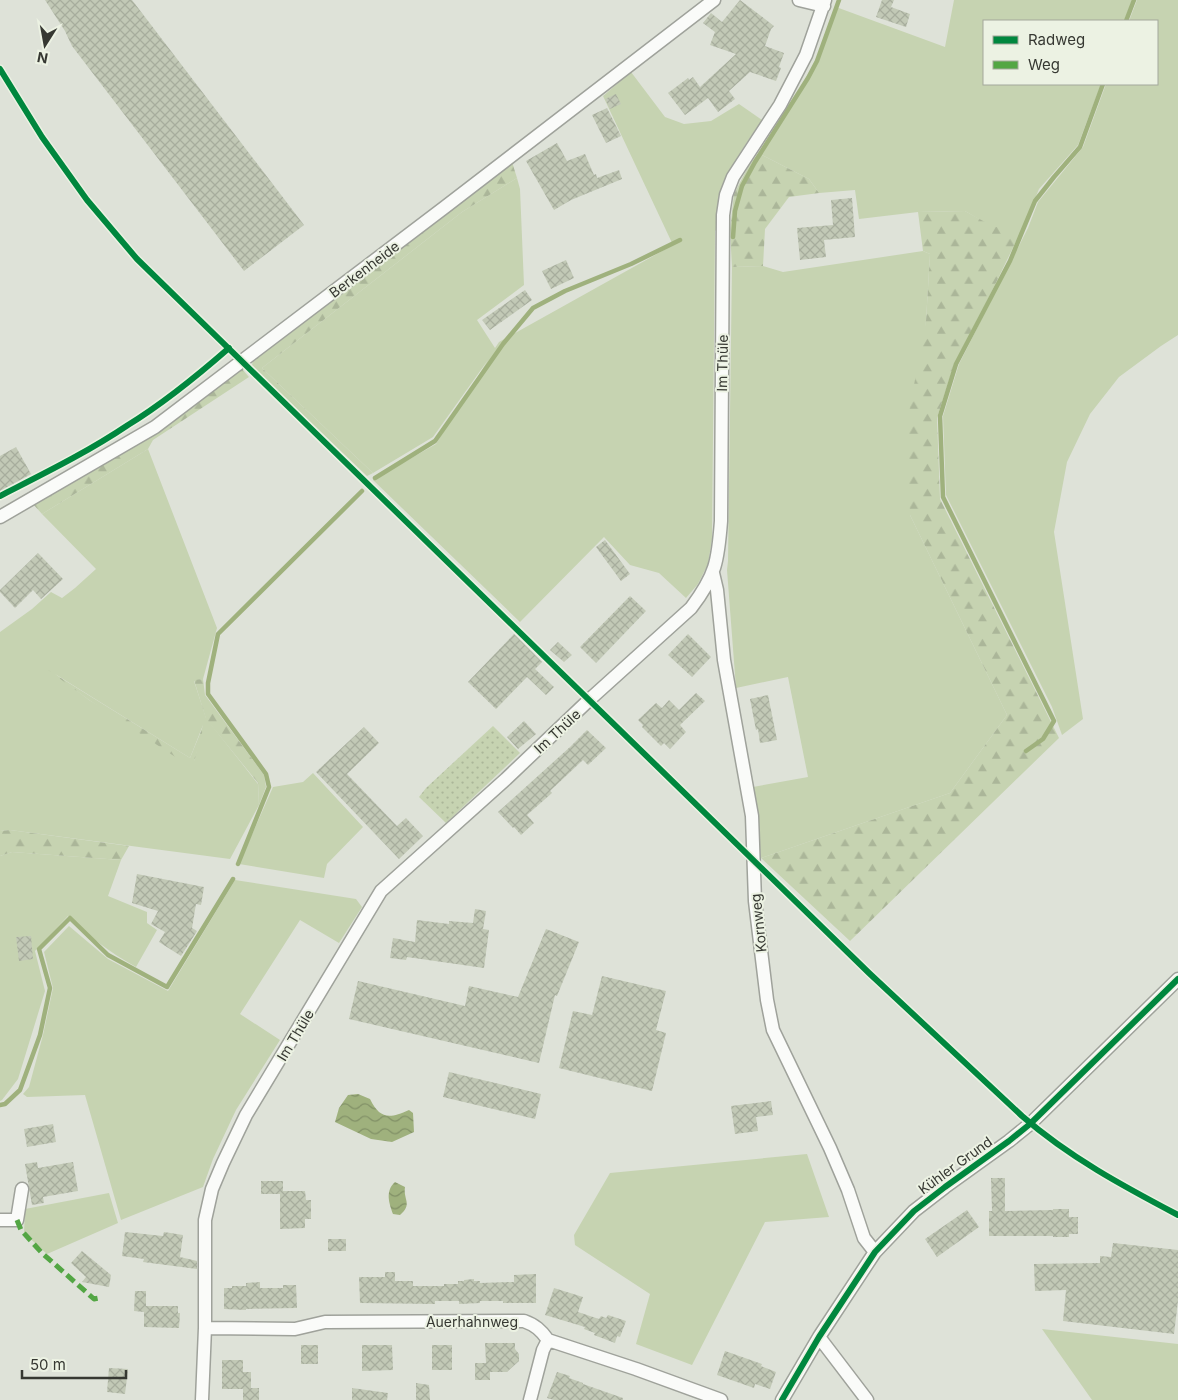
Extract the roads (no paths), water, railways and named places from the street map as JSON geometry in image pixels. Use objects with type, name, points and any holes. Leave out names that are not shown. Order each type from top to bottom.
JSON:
[{"type":"street","name":"Berkenheide","points":[[0,517],[154,427],[714,0]]},
{"type":"street","points":[[799,0],[824,3]]},
{"type":"street","name":"Im Thüle","points":[[202,1400],[205,1328],[205,1220],[212,1189],[246,1115],[381,891],[506,779],[691,608],[713,573],[719,554],[722,521],[723,215],[726,195],[733,177],[780,105],[806,55],[824,3]]},
{"type":"street","name":"Kornweg","points":[[713,573],[717,590],[724,660],[752,816],[755,901],[767,1000],[773,1030],[830,1148],[848,1190],[864,1238],[874,1252]]},
{"type":"street","name":"Kühler Grund","points":[[782,1400],[819,1337],[874,1252],[914,1211],[1030,1124],[1178,979]]},
{"type":"street","points":[[0,1220],[17,1220],[22,1189]]},
{"type":"street","name":"Auerhahnweg","points":[[205,1328],[294,1329],[325,1322],[524,1321],[534,1325],[548,1340],[636,1369],[693,1395],[721,1400]]},
{"type":"street","points":[[819,1337],[867,1400]]},
{"type":"street","points":[[530,1400],[543,1350],[548,1340]]},
{"type":"water","points":[[358,1094],[370,1099],[381,1114],[391,1116],[409,1110],[413,1113],[414,1132],[392,1142],[371,1139],[335,1122],[339,1108],[348,1095]]},
{"type":"water","points":[[395,1182],[405,1187],[407,1205],[400,1215],[393,1214],[389,1201],[390,1189]]},
{"type":"waterway","points":[[733,237],[735,211],[742,186],[817,61],[839,0]]},
{"type":"waterway","points":[[1126,20],[1134,0]]},
{"type":"waterway","points":[[1026,751],[1043,739],[1054,721],[943,497],[940,416],[956,364],[1010,261],[1035,201],[1080,147],[1103,85]]},
{"type":"waterway","points":[[375,478],[435,441],[503,344],[533,308],[565,291],[631,264],[680,240]]},
{"type":"waterway","points":[[238,864],[269,787],[266,774],[208,694],[208,683],[218,634],[362,491]]},
{"type":"waterway","points":[[0,1105],[5,1104],[20,1090],[40,1035],[50,988],[39,949],[70,918],[108,955],[167,987],[233,879]]}]
